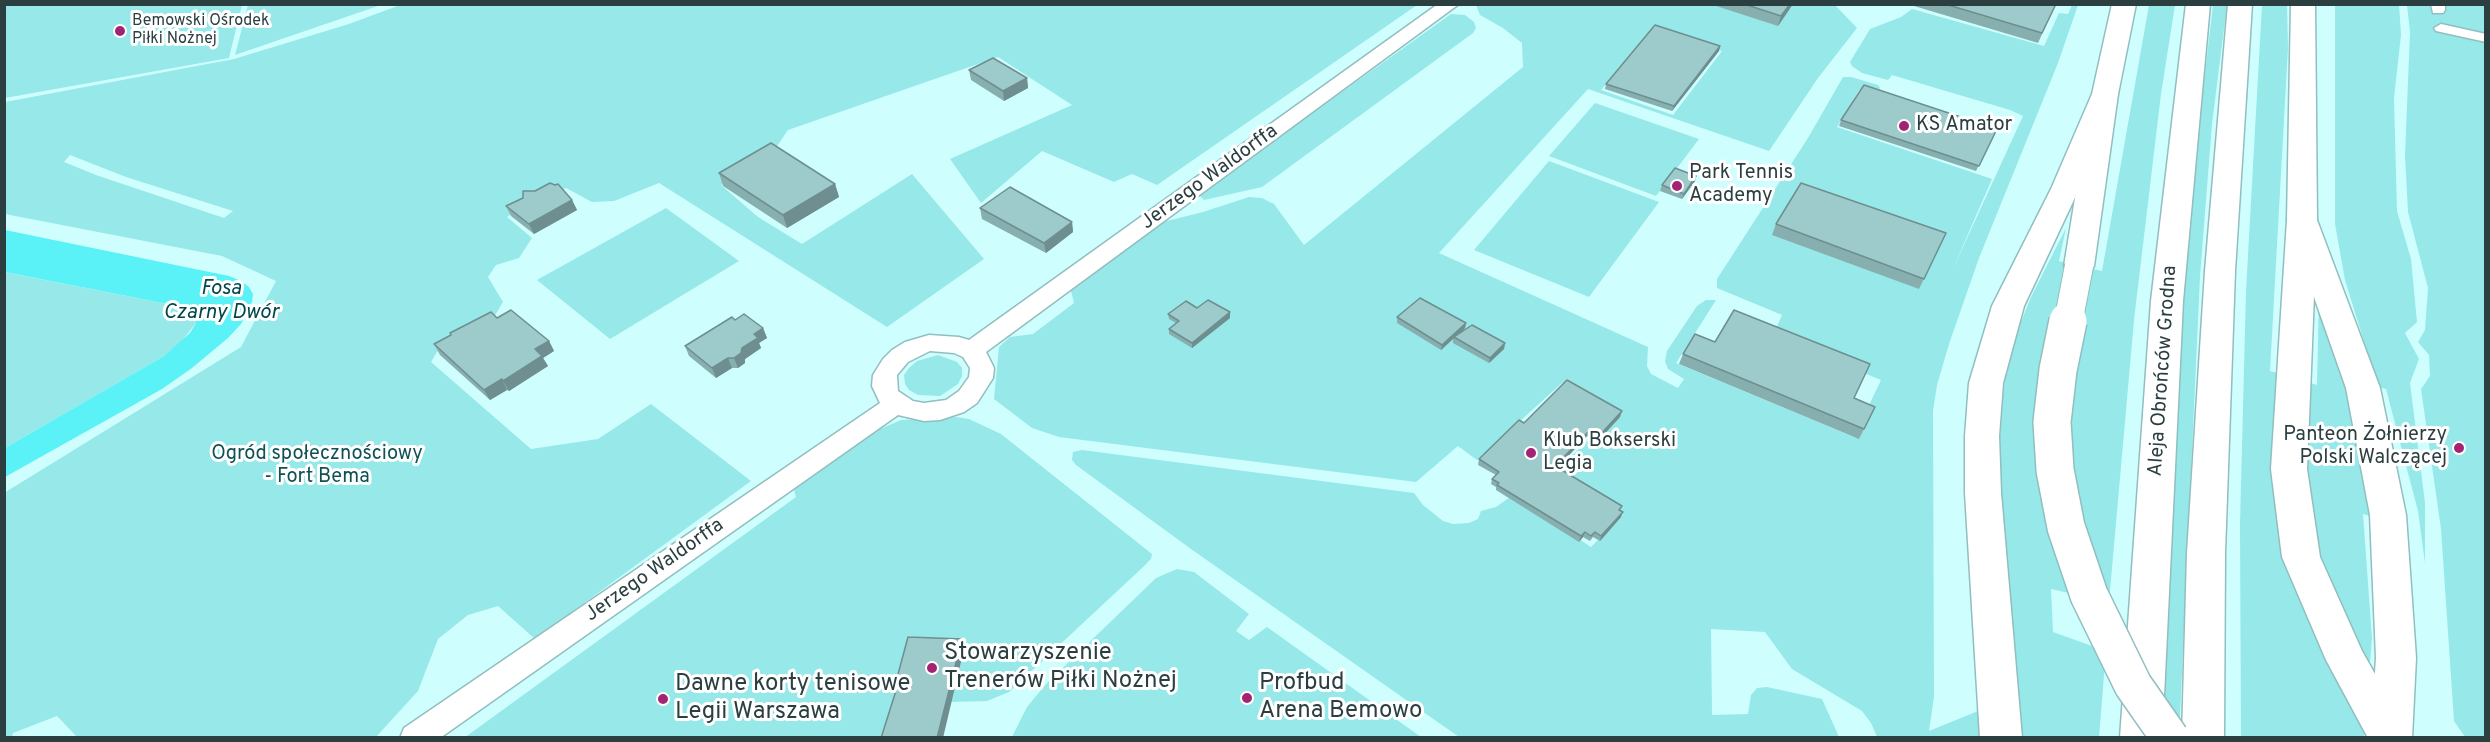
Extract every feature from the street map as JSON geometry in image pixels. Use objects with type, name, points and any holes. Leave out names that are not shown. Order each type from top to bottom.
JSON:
[{"type":"main road","points":[[2124,4],[2104,94],[2079,266],[2058,370],[2052,422],[2055,470],[2066,527],[2089,595],[2133,685],[2170,738]]},
{"type":"main road","name":"Aleja Obrońców Grodna","points":[[2140,738],[2167,301],[2198,4]]},
{"type":"main road","points":[[2203,738],[2206,553],[2219,283],[2240,4]]},
{"type":"main road","points":[[2303,4],[2302,220],[2289,469],[2301,557],[2346,660],[2391,738]]},
{"type":"main road","points":[[2001,738],[1983,493],[1982,436],[1986,383],[2008,306],[2065,189],[2104,94]]},
{"type":"main road","points":[[2302,220],[2362,388],[2388,515],[2396,658],[2391,738]]},
{"type":"street","name":"Jerzego Waldorffa","points":[[971,351],[1450,4]]},
{"type":"street","points":[[2441,28],[2486,38]]},
{"type":"street","points":[[936,343],[959,345],[971,351],[982,368],[981,378],[968,397],[955,406],[940,411],[916,411],[896,404],[888,396],[884,386],[885,375],[900,356],[913,348],[936,343]]},
{"type":"street","name":"Jerzego Waldorffa","points":[[415,738],[896,404]]},
{"type":"green space","points":[[248,4],[381,5],[235,55]]},
{"type":"green space","points":[[1834,4],[1857,28],[1818,78],[1769,151],[1588,89],[1439,253],[1648,347],[1647,366],[1651,374],[1678,388],[1684,379],[1668,369],[1665,361],[1667,351],[1697,306],[1706,300],[1716,300],[1676,363],[1854,437],[1881,380],[1773,336],[1782,315],[1717,288],[1717,279],[1808,138],[1843,77],[1878,85],[1880,88],[1876,95],[1859,90],[1837,127],[1992,179],[1952,271],[2023,116],[2010,110],[1892,75],[1888,80],[1862,73],[1850,62],[1870,29],[1901,17],[1912,9],[2044,46],[2059,13],[2068,14],[2072,5],[2078,5],[2058,63],[1979,258],[1949,344],[1937,385],[1933,411],[1934,697],[1929,731],[1978,711],[1979,737],[1877,737],[1862,711],[1792,669],[1765,632],[1711,629],[1712,715],[1748,714],[1751,695],[1757,688],[1767,687],[1822,699],[1839,737],[1459,737],[1191,549],[1072,460],[1073,452],[1082,450],[1414,493],[1423,505],[1443,521],[1453,524],[1469,523],[1478,519],[1481,511],[1496,507],[1513,495],[1591,547],[1623,514],[1556,471],[1614,415],[1562,383],[1477,460],[1458,446],[1416,482],[1059,437],[1032,428],[994,399],[999,347],[1010,337],[1033,334],[1074,303],[1071,291],[1163,222],[1249,197],[1262,198],[1274,204],[1304,245],[1523,67],[1522,43],[1503,28],[1480,15],[1476,5]],"holes":[[[1654,28],[1722,51],[1673,115],[1601,90]]]},
{"type":"green space","points":[[2399,4],[2401,35],[2394,98],[2397,211],[2411,259],[2417,322],[2405,333],[2419,359],[2410,383],[2425,503],[2425,563],[2418,511],[2386,389],[2378,387],[2345,280],[2335,224],[2335,5]]},
{"type":"green space","name":"Bemowski Ośrodek Piłki Nożnej","points":[[4,5],[242,5],[229,58],[5,98]]},
{"type":"green space","name":"Ogród społecznościowy - Fort Bema","points":[[400,5],[1417,5],[1157,185],[1132,174],[1114,182],[1042,151],[981,203],[950,159],[1072,105],[998,57],[788,130],[773,152],[721,185],[758,217],[802,244],[912,174],[984,259],[887,327],[659,183],[614,201],[592,202],[566,188],[527,203],[507,217],[532,238],[519,258],[496,265],[488,277],[503,302],[494,317],[440,347],[431,362],[531,449],[598,439],[651,404],[751,481],[535,639],[498,606],[468,615],[438,639],[418,691],[376,737],[77,737],[57,716],[13,733],[12,737],[5,737],[4,493],[241,347],[276,281],[222,256],[5,214],[5,102],[234,59],[349,24]],"holes":[[[70,155],[126,177],[233,211],[224,218],[64,162]]]},
{"type":"green space","points":[[2149,5],[2175,5],[2161,94],[2134,320],[2109,602],[2051,589],[2053,632],[2106,651],[2099,737],[2017,738],[1999,466],[2000,418],[2005,379],[2015,337],[2031,297],[2066,228],[2059,261],[2102,271]]},
{"type":"green space","points":[[2213,5],[2227,5],[2212,124],[2200,276],[2179,737],[2161,738],[2172,459],[2188,218]]},
{"type":"green space","points":[[2262,5],[2287,5],[2288,48],[2270,371],[2317,385],[2319,294],[2347,389],[2370,516],[2363,514],[2372,638],[2364,737],[2241,738],[2240,524],[2246,291]]},
{"type":"green space","points":[[2407,5],[2485,5],[2485,737],[2465,737],[2454,721],[2441,529],[2421,389],[2430,376],[2429,355],[2418,342],[2425,330],[2428,288],[2408,212],[2405,155],[2410,32]]},
{"type":"green space","points":[[1451,14],[1465,15],[1474,22],[1476,28],[1473,33],[1262,187],[1204,200],[1200,196],[1202,192]]},
{"type":"green space","points":[[1595,103],[1699,139],[1656,196],[1549,156]]},
{"type":"green space","points":[[1549,161],[1659,202],[1589,297],[1474,250]]},
{"type":"green space","points":[[666,208],[739,261],[610,339],[537,280]]},
{"type":"green space","points":[[4,272],[183,307],[196,314],[196,323],[181,342],[164,356],[5,448]]},
{"type":"green space","points":[[938,355],[957,362],[962,368],[962,376],[958,384],[940,396],[918,395],[909,390],[905,384],[904,375],[909,368],[917,361]]},
{"type":"green space","points":[[956,417],[969,419],[1001,434],[1152,554],[1151,559],[1141,569],[1009,692],[987,701],[950,702],[886,737],[464,738],[796,497],[794,490],[873,432],[901,420]]},
{"type":"green space","points":[[1177,569],[1194,572],[1249,614],[1236,631],[1249,640],[1267,627],[1421,737],[1012,737],[1027,707],[1046,684],[1156,578]]},
{"type":"water","name":"Fosa Czarny Dwór","points":[[5,230],[229,276],[249,287],[253,294],[252,302],[241,324],[192,368],[162,389],[5,477],[5,448],[164,356],[190,333],[196,323],[196,315],[183,307],[5,272]]},
{"type":"building","points":[[1744,4],[1790,4],[1781,16]]},
{"type":"building","points":[[1945,4],[2056,4],[2042,33]]},
{"type":"building","points":[[1655,25],[1720,46],[1674,106],[1606,84]]},
{"type":"building","points":[[993,58],[1027,78],[1003,91],[969,70]]},
{"type":"building","points":[[1864,85],[1997,129],[1979,166],[1841,120]]},
{"type":"building","points":[[771,143],[835,184],[783,215],[719,173]]},
{"type":"building","points":[[1675,168],[1696,176],[1684,194],[1662,185]]},
{"type":"building","points":[[550,183],[558,184],[572,200],[529,224],[506,206],[523,198],[523,191],[535,191]]},
{"type":"building","points":[[1801,183],[1946,233],[1924,279],[1776,224]]},
{"type":"building","points":[[1010,187],[1072,222],[1044,243],[980,208]]},
{"type":"building","points":[[1420,298],[1466,323],[1442,345],[1397,317]]},
{"type":"building","points":[[1208,300],[1230,312],[1192,343],[1169,329],[1179,321],[1168,314],[1186,301],[1197,308]]},
{"type":"building","points":[[511,310],[549,341],[535,349],[542,356],[503,381],[502,379],[484,390],[434,344],[491,312],[497,318]]},
{"type":"building","points":[[1734,310],[1870,364],[1854,398],[1875,407],[1864,429],[1683,354],[1695,334],[1715,342]]},
{"type":"building","points":[[744,314],[763,328],[754,334],[758,338],[742,348],[741,353],[734,358],[728,358],[712,368],[685,346],[732,317],[735,320]]},
{"type":"building","points":[[1472,325],[1505,343],[1490,358],[1454,337]]},
{"type":"building","name":"Klub Bokserski Legia","points":[[1567,380],[1622,411],[1598,437],[1589,431],[1555,466],[1622,506],[1619,510],[1623,512],[1601,536],[1595,532],[1591,536],[1585,532],[1581,536],[1497,485],[1499,483],[1492,479],[1499,472],[1479,459],[1519,420],[1524,423]]},
{"type":"building","points":[[908,637],[962,639],[937,738],[881,738],[900,678],[897,678]]},
{"type":"place","name":"Bemowski Ośrodek Piłki Nożnej","points":[[120,31]]},
{"type":"place","name":"KS Amator","points":[[1904,126]]},
{"type":"place","name":"Park Tennis Academy","points":[[1677,186]]},
{"type":"place","name":"Panteon Żołnierzy Polski Walczącej","points":[[2459,448]]},
{"type":"place","name":"Klub Bokserski Legia","points":[[1531,453]]},
{"type":"place","name":"Stowarzyszenie Trenerów Piłki Nożnej","points":[[932,668]]},
{"type":"place","name":"Profbud Arena Bemowo","points":[[1247,698]]},
{"type":"place","name":"Dawne korty tenisowe Legii Warszawa","points":[[663,699]]}]
